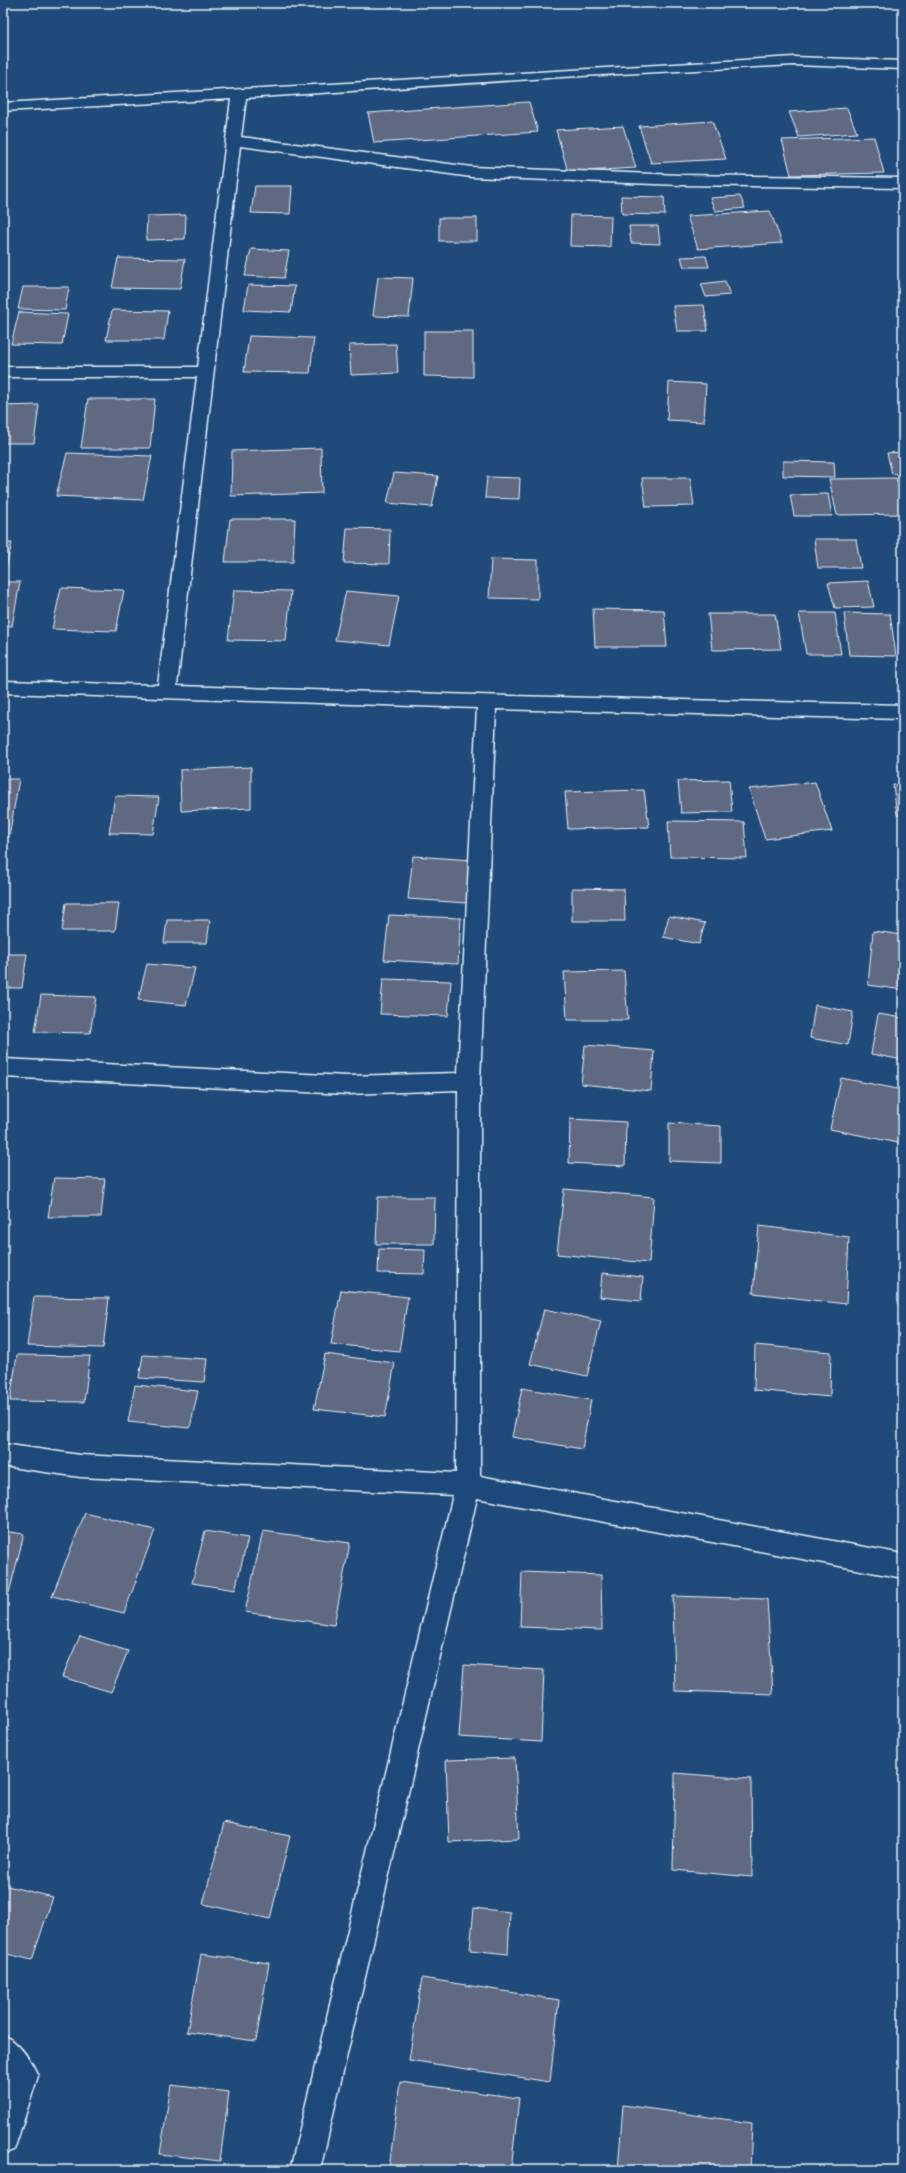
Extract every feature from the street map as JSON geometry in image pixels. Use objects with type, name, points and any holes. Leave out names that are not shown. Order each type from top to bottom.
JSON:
[{"type":"street","points":[[3,107],[239,94],[562,73],[794,61],[903,65]]},
{"type":"street","points":[[168,692],[239,94]]},
{"type":"street","points":[[234,141],[472,172],[681,180],[903,183]]},
{"type":"street","points":[[3,372],[206,372]]},
{"type":"street","points":[[3,687],[487,702],[903,712]]},
{"type":"street","points":[[304,2170],[468,1485],[469,1081],[487,702]]},
{"type":"street","points":[[3,1068],[347,1085],[469,1081]]},
{"type":"street","points":[[3,1455],[80,1466],[468,1485],[903,1566]]},
{"type":"street","points":[[3,2050],[23,2076],[3,2140]]},
{"type":"building","points":[[529,102],[538,132],[374,143],[368,113]]},
{"type":"building","points":[[847,108],[857,133],[799,137],[789,112]]},
{"type":"building","points":[[712,121],[726,159],[651,163],[639,126]]},
{"type":"building","points":[[623,126],[636,168],[568,172],[556,130]]},
{"type":"building","points":[[874,137],[884,173],[791,175],[782,140]]},
{"type":"building","points":[[255,186],[292,186],[290,214],[251,213]]},
{"type":"building","points":[[621,196],[664,197],[665,215],[622,214]]},
{"type":"building","points":[[740,196],[745,208],[715,211],[710,198]]},
{"type":"building","points":[[770,211],[782,243],[698,249],[687,216]]},
{"type":"building","points":[[186,215],[185,239],[146,240],[147,216]]},
{"type":"building","points":[[571,215],[611,216],[610,247],[570,246]]},
{"type":"building","points":[[439,218],[477,218],[477,241],[439,241]]},
{"type":"building","points":[[629,226],[658,226],[660,244],[631,243]]},
{"type":"building","points":[[251,249],[289,251],[284,278],[245,276]]},
{"type":"building","points":[[706,256],[709,267],[684,267],[681,257]]},
{"type":"building","points":[[118,258],[185,259],[180,289],[112,288]]},
{"type":"building","points":[[378,277],[413,278],[409,317],[373,316]]},
{"type":"building","points":[[725,281],[730,295],[706,297],[701,284]]},
{"type":"building","points":[[248,285],[295,286],[291,312],[244,310]]},
{"type":"building","points":[[23,287],[69,287],[65,310],[18,309]]},
{"type":"building","points":[[704,305],[708,331],[677,331],[673,306]]},
{"type":"building","points":[[112,310],[168,311],[164,340],[106,340]]},
{"type":"building","points":[[19,312],[68,314],[62,345],[11,344]]},
{"type":"building","points":[[424,331],[473,331],[473,377],[424,376]]},
{"type":"building","points":[[249,336],[314,338],[310,373],[244,372]]},
{"type":"building","points":[[396,344],[398,373],[351,375],[349,345]]},
{"type":"building","points":[[669,382],[706,384],[704,422],[667,420]]},
{"type":"building","points":[[88,399],[155,399],[150,448],[81,448]]},
{"type":"building","points":[[39,405],[34,443],[3,443],[3,406]]},
{"type":"building","points":[[321,448],[322,493],[231,496],[232,451]]},
{"type":"building","points":[[903,452],[903,473],[892,474],[887,453]]},
{"type":"building","points":[[67,453],[152,456],[143,500],[56,496]]},
{"type":"building","points":[[783,461],[834,462],[835,477],[783,476]]},
{"type":"building","points":[[394,473],[438,476],[432,507],[387,503]]},
{"type":"building","points":[[487,477],[520,478],[519,499],[485,498]]},
{"type":"building","points":[[642,478],[690,478],[694,506],[646,507]]},
{"type":"building","points":[[896,478],[903,505],[903,514],[837,515],[829,479]]},
{"type":"building","points":[[828,494],[832,516],[794,516],[790,495]]},
{"type":"building","points":[[230,519],[295,519],[293,562],[225,562]]},
{"type":"building","points":[[347,528],[390,529],[389,564],[344,563]]},
{"type":"building","points":[[814,539],[856,539],[861,568],[818,568]]},
{"type":"building","points":[[3,543],[12,543],[5,571],[3,571]]},
{"type":"building","points":[[491,559],[538,560],[538,599],[489,598]]},
{"type":"building","points":[[868,581],[874,607],[835,608],[828,583]]},
{"type":"building","points":[[3,582],[20,582],[12,626],[3,626]]},
{"type":"building","points":[[61,588],[124,590],[116,631],[52,629]]},
{"type":"building","points":[[234,590],[291,591],[286,641],[228,640]]},
{"type":"building","points":[[346,591],[399,596],[389,645],[335,640]]},
{"type":"building","points":[[593,609],[664,610],[667,647],[595,647]]},
{"type":"building","points":[[799,613],[835,613],[841,654],[806,654]]},
{"type":"building","points":[[844,613],[890,614],[896,656],[849,655]]},
{"type":"building","points":[[708,614],[775,614],[781,649],[712,650]]},
{"type":"building","points":[[251,767],[251,808],[181,811],[180,770]]},
{"type":"building","points":[[3,779],[19,779],[9,837],[3,837]]},
{"type":"building","points":[[729,780],[732,812],[681,813],[678,781]]},
{"type":"building","points":[[815,782],[832,831],[765,839],[749,789]]},
{"type":"building","points":[[893,785],[903,785],[903,815],[897,815]]},
{"type":"building","points":[[644,790],[649,827],[568,829],[565,792]]},
{"type":"building","points":[[115,796],[159,797],[153,834],[109,833]]},
{"type":"building","points":[[668,821],[744,822],[747,858],[670,857]]},
{"type":"building","points":[[413,856],[472,860],[467,903],[408,899]]},
{"type":"building","points":[[572,888],[624,889],[625,921],[572,921]]},
{"type":"building","points":[[66,903],[119,903],[115,931],[62,931]]},
{"type":"building","points":[[389,915],[461,918],[458,964],[384,960]]},
{"type":"building","points":[[669,916],[705,923],[699,944],[663,937]]},
{"type":"building","points":[[167,920],[210,920],[207,943],[164,943]]},
{"type":"building","points":[[873,931],[903,935],[903,990],[868,985]]},
{"type":"building","points":[[3,954],[27,954],[22,988],[3,988]]},
{"type":"building","points":[[147,964],[195,968],[186,1005],[138,1000]]},
{"type":"building","points":[[624,971],[628,1020],[567,1020],[564,972]]},
{"type":"building","points":[[383,979],[451,981],[448,1016],[380,1014]]},
{"type":"building","points":[[41,995],[96,997],[90,1033],[35,1032]]},
{"type":"building","points":[[815,1005],[853,1012],[848,1045],[810,1038]]},
{"type":"building","points":[[878,1014],[903,1018],[903,1060],[871,1054]]},
{"type":"building","points":[[585,1045],[654,1051],[651,1091],[581,1084]]},
{"type":"building","points":[[841,1078],[903,1090],[903,1144],[830,1129]]},
{"type":"building","points":[[570,1119],[626,1122],[625,1166],[569,1163]]},
{"type":"building","points":[[669,1123],[721,1126],[721,1163],[669,1161]]},
{"type":"building","points":[[54,1178],[105,1179],[101,1217],[48,1217]]},
{"type":"building","points":[[564,1189],[654,1197],[649,1263],[557,1254]]},
{"type":"building","points":[[378,1197],[435,1197],[434,1244],[376,1244]]},
{"type":"building","points":[[759,1226],[849,1237],[846,1304],[753,1293]]},
{"type":"building","points":[[379,1249],[425,1250],[424,1274],[378,1273]]},
{"type":"building","points":[[602,1273],[643,1277],[641,1301],[600,1297]]},
{"type":"building","points":[[341,1290],[408,1297],[399,1351],[331,1344]]},
{"type":"building","points":[[34,1297],[109,1298],[103,1348],[27,1346]]},
{"type":"building","points":[[544,1309],[601,1321],[587,1376],[530,1364]]},
{"type":"building","points":[[755,1345],[831,1352],[830,1397],[754,1390]]},
{"type":"building","points":[[325,1354],[395,1363],[385,1417],[314,1409]]},
{"type":"building","points":[[17,1355],[90,1356],[84,1402],[10,1401]]},
{"type":"building","points":[[143,1355],[207,1359],[204,1382],[139,1378]]},
{"type":"building","points":[[135,1385],[198,1391],[190,1428],[128,1422]]},
{"type":"building","points":[[522,1388],[591,1400],[582,1449],[512,1437]]},
{"type":"building","points":[[85,1513],[155,1530],[124,1613],[52,1596]]},
{"type":"building","points":[[3,1531],[24,1534],[9,1593],[3,1592]]},
{"type":"building","points":[[205,1531],[248,1538],[235,1590],[192,1583]]},
{"type":"building","points":[[263,1531],[350,1543],[334,1625],[245,1612]]},
{"type":"building","points":[[522,1572],[601,1575],[602,1630],[520,1627]]},
{"type":"building","points":[[673,1596],[767,1599],[773,1694],[675,1691]]},
{"type":"building","points":[[80,1636],[128,1651],[111,1692],[62,1677]]},
{"type":"building","points":[[464,1665],[544,1670],[541,1742],[459,1737]]},
{"type":"building","points":[[515,1758],[519,1839],[449,1842],[446,1760]]},
{"type":"building","points":[[675,1773],[751,1779],[752,1877],[673,1870]]},
{"type":"building","points":[[224,1823],[290,1836],[270,1919],[203,1904]]},
{"type":"building","points":[[3,1885],[53,1897],[32,1960],[3,1953]]},
{"type":"building","points":[[474,1908],[510,1912],[508,1954],[470,1950]]},
{"type":"building","points":[[201,1954],[269,1963],[256,2041],[187,2032]]},
{"type":"building","points":[[422,1978],[559,2000],[550,2082],[409,2060]]},
{"type":"building","points":[[400,2082],[519,2098],[511,2170],[389,2169]]},
{"type":"building","points":[[171,2085],[229,2092],[220,2161],[160,2154]]},
{"type":"building","points":[[623,2105],[752,2123],[750,2170],[618,2170]]},
{"type":"building","points":[[110,2166],[129,2170],[109,2170]]}]
